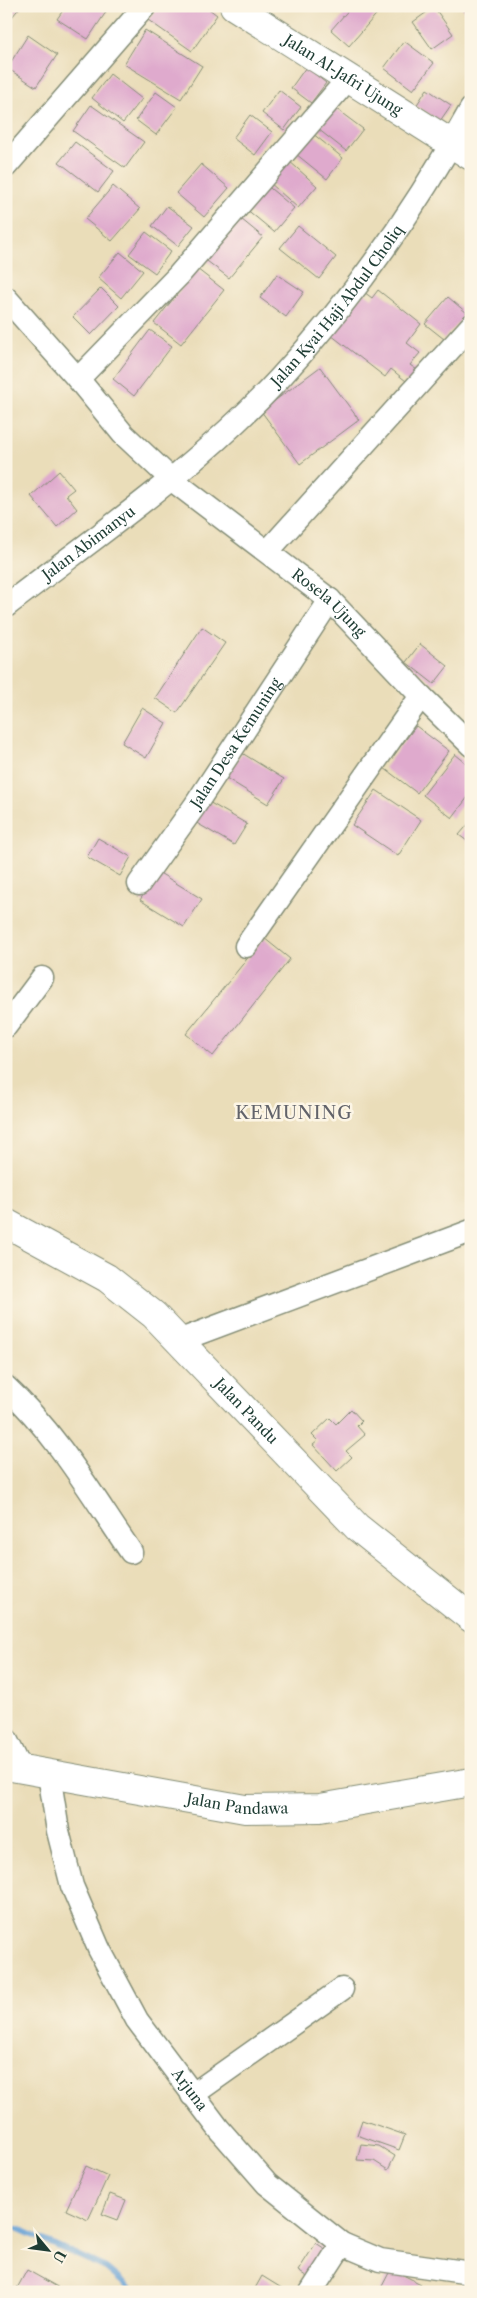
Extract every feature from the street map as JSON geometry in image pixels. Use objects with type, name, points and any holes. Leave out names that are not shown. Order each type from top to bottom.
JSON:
[{"type":"street","points":[[6,166],[145,6]]},
{"type":"street","name":"Jalan Al-Jafri Ujung","points":[[249,10],[347,80],[461,150]]},
{"type":"street","points":[[78,379],[178,276],[347,80]]},
{"type":"street","name":"Jalan Kyai Haji Abdul Choliq","points":[[171,479],[205,450],[279,380],[363,281],[407,218],[461,150],[471,109]]},
{"type":"street","name":"Rosela Ujung","points":[[6,298],[78,379],[122,434],[171,479],[330,600],[420,696],[471,745]]},
{"type":"street","points":[[268,551],[471,326]]},
{"type":"street","name":"Jalan Abimanyu","points":[[6,606],[171,479]]},
{"type":"street","name":"Jalan Desa Kemuning","points":[[139,884],[194,807],[330,600]]},
{"type":"street","points":[[246,946],[420,696]]},
{"type":"street","points":[[6,1026],[42,978]]},
{"type":"street","name":"Jalan Pandu","points":[[6,1223],[107,1278],[154,1315],[357,1528],[471,1618]]},
{"type":"street","points":[[178,1341],[471,1231]]},
{"type":"street","points":[[6,1387],[29,1408],[64,1452],[131,1552]]},
{"type":"street","points":[[6,1739],[14,1767]]},
{"type":"street","name":"Jalan Pandawa","points":[[14,1767],[245,1809],[320,1808],[471,1782]]},
{"type":"street","name":"Arjuna","points":[[49,1774],[58,1831],[72,1886],[99,1949],[137,2020],[192,2095],[267,2184],[342,2244],[380,2260],[471,2273]]},
{"type":"street","points":[[192,2095],[342,1989]]},
{"type":"street","points":[[311,2292],[342,2244]]},
{"type":"building","points":[[6,6],[21,6],[12,17],[6,12]]},
{"type":"building","points":[[66,6],[98,6],[106,12],[88,39],[57,19]]},
{"type":"building","points":[[158,6],[205,6],[217,15],[192,51],[148,20]]},
{"type":"building","points":[[352,6],[376,6],[380,10],[349,46],[331,30]]},
{"type":"building","points":[[461,6],[471,6],[471,13],[468,15]]},
{"type":"building","points":[[434,7],[453,34],[432,49],[413,22]]},
{"type":"building","points":[[145,30],[202,66],[181,99],[124,64]]},
{"type":"building","points":[[28,35],[57,55],[36,87],[7,68]]},
{"type":"building","points":[[404,41],[434,63],[413,90],[384,68]]},
{"type":"building","points":[[306,67],[326,83],[311,103],[291,88]]},
{"type":"building","points":[[110,74],[142,99],[123,123],[92,98]]},
{"type":"building","points":[[427,89],[451,105],[440,121],[416,106]]},
{"type":"building","points":[[279,90],[301,107],[284,130],[262,113]]},
{"type":"building","points":[[156,92],[177,107],[156,135],[136,120]]},
{"type":"building","points":[[91,105],[144,142],[125,168],[73,131]]},
{"type":"building","points":[[335,108],[363,129],[346,151],[318,129]]},
{"type":"building","points":[[250,115],[272,132],[255,155],[233,138]]},
{"type":"building","points":[[312,133],[343,158],[327,179],[296,154]]},
{"type":"building","points":[[75,142],[114,171],[98,192],[59,162]]},
{"type":"building","points":[[288,160],[317,186],[298,208],[269,182]]},
{"type":"building","points":[[201,164],[229,188],[204,217],[176,193]]},
{"type":"building","points":[[265,184],[294,208],[274,232],[245,208]]},
{"type":"building","points":[[113,186],[140,209],[112,241],[85,219]]},
{"type":"building","points":[[167,206],[194,226],[178,246],[152,226]]},
{"type":"building","points":[[241,219],[263,237],[229,278],[207,261]]},
{"type":"building","points":[[298,226],[336,257],[319,279],[280,248]]},
{"type":"building","points":[[146,232],[171,251],[155,273],[129,254]]},
{"type":"building","points":[[120,252],[143,271],[121,298],[98,278]]},
{"type":"building","points":[[197,269],[224,290],[181,344],[154,323]]},
{"type":"building","points":[[277,274],[304,292],[286,317],[260,298]]},
{"type":"building","points":[[101,288],[119,306],[91,335],[73,317]]},
{"type":"building","points":[[378,290],[421,324],[407,343],[420,353],[410,365],[420,372],[411,385],[391,369],[385,377],[331,335],[364,292],[372,298]]},
{"type":"building","points":[[448,297],[467,313],[444,339],[425,324]]},
{"type":"building","points":[[150,330],[172,346],[134,396],[113,379]]},
{"type":"building","points":[[320,367],[359,420],[300,464],[261,411]]},
{"type":"building","points":[[59,471],[74,489],[66,495],[77,509],[57,527],[31,496]]},
{"type":"building","points":[[202,627],[225,643],[177,713],[155,698]]},
{"type":"building","points":[[420,644],[448,666],[434,684],[406,662]]},
{"type":"building","points":[[142,708],[166,723],[146,758],[122,743]]},
{"type":"building","points":[[416,726],[449,751],[417,793],[384,768]]},
{"type":"building","points":[[242,753],[284,779],[268,804],[226,778]]},
{"type":"building","points":[[455,754],[471,767],[471,793],[452,818],[423,795]]},
{"type":"building","points":[[376,790],[421,820],[398,856],[352,825]]},
{"type":"building","points":[[207,801],[247,824],[234,845],[195,822]]},
{"type":"building","points":[[471,821],[471,844],[459,835]]},
{"type":"building","points":[[98,838],[131,857],[120,876],[87,857]]},
{"type":"building","points":[[158,872],[202,899],[184,927],[140,900]]},
{"type":"building","points":[[264,938],[290,959],[213,1056],[186,1034]]},
{"type":"building","points":[[351,1409],[362,1421],[357,1426],[365,1435],[346,1451],[352,1457],[337,1471],[313,1445],[318,1441],[312,1435],[330,1418],[336,1424]]},
{"type":"building","points":[[362,2120],[405,2135],[399,2150],[357,2135]]},
{"type":"building","points":[[361,2144],[379,2146],[395,2156],[388,2170],[374,2161],[357,2160]]},
{"type":"building","points":[[86,2166],[108,2176],[88,2220],[66,2210]]},
{"type":"building","points":[[110,2194],[126,2200],[118,2220],[102,2214]]},
{"type":"building","points":[[316,2243],[330,2252],[312,2280],[298,2271]]},
{"type":"building","points":[[391,2269],[421,2284],[417,2292],[379,2292]]},
{"type":"building","points":[[27,2270],[61,2289],[60,2292],[15,2292]]},
{"type":"building","points":[[262,2276],[288,2292],[253,2292]]},
{"type":"waterway","points":[[6,2228],[19,2229],[106,2268],[134,2292]]},
{"type":"district","name":"KEMUNING","points":[[294,1113]]}]
